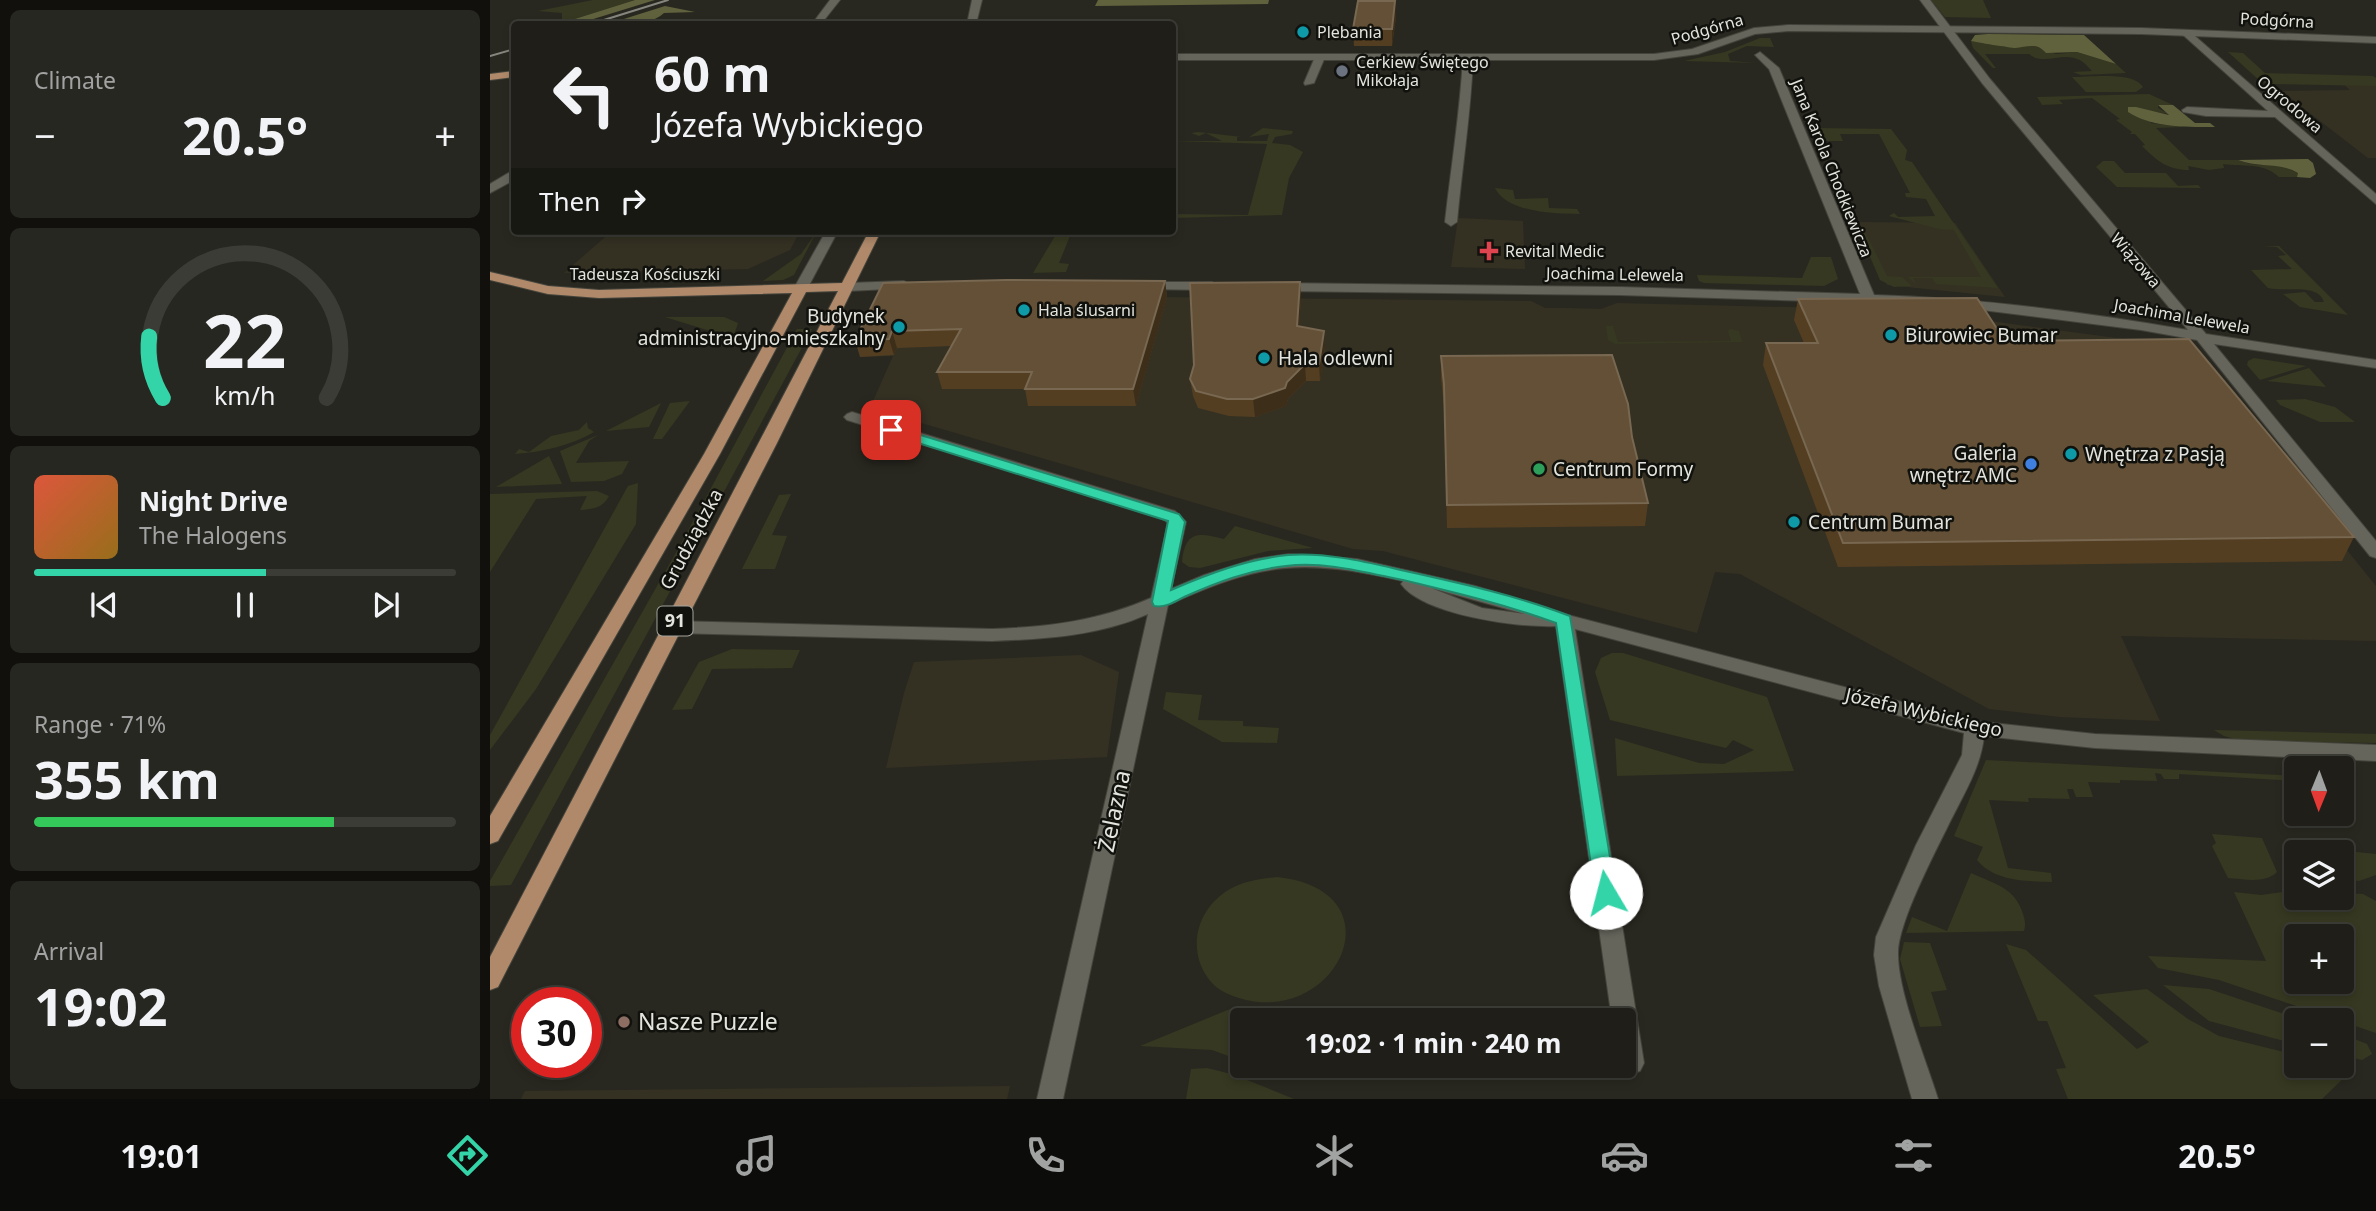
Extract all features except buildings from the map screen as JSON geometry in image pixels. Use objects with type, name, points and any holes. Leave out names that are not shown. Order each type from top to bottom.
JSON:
[{"type":"main road","points":[[490,77],[511,74]]},
{"type":"main road","name":"Grudziądzka","points":[[490,980],[873,235]]},
{"type":"main road","name":"Tadeusza Kościuszki","points":[[490,276],[548,290],[599,294],[848,286]]},
{"type":"main road","name":"Grudziądzka","points":[[490,835],[712,454],[801,288]]},
{"type":"street","points":[[819,21],[835,0]]},
{"type":"street","points":[[972,21],[977,0]]},
{"type":"street","name":"Wiązowa","points":[[1925,0],[1986,81],[2202,338],[2376,552]]},
{"type":"street","points":[[812,21],[824,15]]},
{"type":"street","name":"Podgórna","points":[[1176,57],[1654,57],[1694,52],[1742,34],[1775,29],[1947,28],[2185,32],[2376,40]]},
{"type":"street","name":"Ogrodowa","points":[[2185,32],[2376,200]]},
{"type":"street","name":"Jana Karola Chodkiewicza","points":[[1760,55],[1774,68],[1868,297]]},
{"type":"street","points":[[1309,83],[1320,57]]},
{"type":"street","points":[[1451,222],[1457,162],[1465,120],[1468,57]]},
{"type":"street","points":[[2187,110],[2206,113],[2277,114]]},
{"type":"street","points":[[490,190],[511,177]]},
{"type":"street","name":"Grudziądzka","points":[[801,288],[830,235]]},
{"type":"street","points":[[848,286],[925,285]]},
{"type":"street","points":[[1122,285],[1229,286]]},
{"type":"street","name":"Joachima Lelewela","points":[[1269,286],[1942,300],[2041,311],[2376,364]]},
{"type":"street","name":"Żelazna","points":[[852,417],[1169,515],[1177,522],[1050,1099]]},
{"type":"street","name":"Józefa Wybickiego","points":[[672,627],[1015,635],[1099,624],[1160,602],[1210,579],[1271,562],[1306,560],[1343,563],[1398,576],[1426,593],[1477,614],[1517,621],[1564,620],[1975,728],[2095,741],[2376,753]]},
{"type":"street","points":[[1564,620],[1623,1008]]},
{"type":"street","points":[[1925,1099],[1891,986],[1887,969],[1887,943],[1927,845],[1972,755],[1975,728]]},
{"type":"shaded area","points":[[2340,81],[2376,83],[2376,158],[2368,158],[2281,91],[2350,90]]},
{"type":"shaded area","name":"Revital Medic","points":[[1458,218],[1523,221],[1525,269],[1451,267]]},
{"type":"shaded area","points":[[1855,222],[1955,223],[2005,297],[1887,285]]},
{"type":"shaded area","points":[[607,235],[798,235],[790,250],[748,269],[564,273]]},
{"type":"shaded area","name":"Centrum Bumar","points":[[1155,297],[1531,301],[1545,308],[1601,309],[1617,303],[1908,310],[2169,345],[2193,360],[2376,586],[2376,641],[2121,636],[2160,721],[2060,717],[1989,709],[1740,574],[1715,572],[1697,633],[1383,551],[1353,549],[870,408],[893,356],[860,357],[871,330]]},
{"type":"shaded area","points":[[1081,655],[1119,672],[1107,757],[886,768],[914,662]]},
{"type":"shaded area","points":[[1010,1086],[1007,1099],[521,1099],[525,1091]]},
{"type":"green space","points":[[593,0],[635,0],[568,21],[556,21],[562,19],[562,13],[538,11]]},
{"type":"green space","points":[[635,0],[655,0],[587,21],[568,21]]},
{"type":"green space","points":[[1098,0],[1269,0],[1268,4],[1095,6]]},
{"type":"green space","points":[[1931,0],[1983,0],[1991,18],[1945,17]]},
{"type":"green space","points":[[665,6],[695,12],[664,13],[648,21],[618,21]]},
{"type":"green space","points":[[1975,35],[2084,35],[2116,64],[2077,52],[2046,53],[2035,46],[2015,48],[1971,41]]},
{"type":"green space","points":[[1760,38],[1770,38],[1774,47],[1747,46],[1728,54],[1730,61],[1756,63],[1684,61],[1725,52]]},
{"type":"green space","points":[[1971,41],[1992,42],[2004,47],[2032,45],[2056,54],[2077,52],[2116,64],[2126,73],[2081,75],[2073,72],[2092,71],[2080,60],[2068,57],[2039,59],[2029,54],[1985,54],[1996,68],[1993,68],[1973,48]]},
{"type":"green space","points":[[2228,52],[2243,53],[2265,73],[2373,76],[2376,78],[2376,86],[2269,84],[2260,81]]},
{"type":"green space","points":[[2072,77],[2121,77],[2138,82],[2143,87],[2136,92],[2086,92]]},
{"type":"green space","points":[[2149,94],[2173,105],[2158,105],[2158,108],[2169,114],[2150,111],[2151,123],[2182,127],[2156,128],[2189,160],[2238,160],[2250,164],[2282,166],[2298,173],[2297,177],[2279,177],[2266,169],[2245,165],[2223,164],[2224,168],[2209,170],[2188,166],[2189,170],[2175,168],[2163,164],[2153,156],[2142,146],[2145,145],[2135,134],[2130,134],[2132,132],[2116,120],[2120,119],[2092,98],[2059,100],[2063,104],[2042,105],[2037,97]]},
{"type":"green space","points":[[2158,105],[2173,105],[2195,123],[2210,123],[2215,127],[2159,124],[2128,112],[2128,107],[2136,107],[2169,115]]},
{"type":"green space","points":[[1263,128],[1293,131],[1292,134],[1275,137],[1272,143],[1290,145],[1303,152],[1289,178],[1282,215],[1176,218],[1176,214],[1248,215],[1267,144],[1176,141],[1222,141],[1206,133],[1199,136],[1191,133],[1198,132],[1242,137],[1237,137],[1237,141],[1267,141],[1269,134],[1249,137]]},
{"type":"green space","points":[[1813,128],[1891,129],[1907,150],[1905,160],[1912,162],[1998,288],[1936,284],[1932,278],[1913,278],[1916,284],[1908,277],[1981,277],[1954,230],[1939,229],[1889,216],[1894,213],[1898,217],[1935,216],[1926,199],[1906,197],[1905,193],[1910,193],[1879,134],[1840,134],[1843,141],[1826,141],[1818,138]]},
{"type":"green space","points":[[2308,159],[2313,163],[2316,174],[2310,178],[2297,177],[2298,173],[2284,167],[2238,160]]},
{"type":"green space","points":[[2103,161],[2114,161],[2125,173],[2166,173],[2178,186],[2198,185],[2201,188],[2117,187],[2096,167]]},
{"type":"green space","points":[[1495,188],[1513,190],[1515,199],[1548,198],[1549,208],[1577,209],[1580,214],[1521,207],[1510,203]]},
{"type":"green space","points":[[1859,231],[1866,234],[1887,276],[1902,277],[1912,286],[1894,287],[1880,280]]},
{"type":"green space","points":[[815,235],[794,275],[783,280],[763,281],[801,254]]},
{"type":"green space","points":[[1056,235],[1070,235],[1059,263],[1069,264],[1066,272],[1033,273]]},
{"type":"green space","points":[[2263,246],[2279,246],[2348,315],[2300,307],[2283,294],[2305,292],[2315,302],[2324,302],[2316,292],[2268,288],[2251,270],[2292,269],[2278,256],[2286,255],[2277,247]]},
{"type":"green space","points":[[1811,257],[1831,257],[1838,279],[1824,286],[1704,283],[1699,281],[1697,275],[1802,278]]},
{"type":"green space","points":[[665,317],[724,317],[738,323],[735,332],[744,332],[736,339]]},
{"type":"green space","points":[[1606,326],[1613,326],[1618,342],[1731,341],[1728,331],[1730,329],[1739,331],[1742,342],[1615,344],[1608,340]]},
{"type":"green space","points":[[797,329],[812,329],[511,885],[490,886],[490,881],[678,549]]},
{"type":"green space","points":[[2254,358],[2306,366],[2260,380],[2247,365],[2248,361]]},
{"type":"green space","points":[[2309,368],[2326,387],[2267,381]]},
{"type":"green space","points":[[2305,399],[2335,407],[2355,422],[2320,422],[2280,405],[2276,400]]},
{"type":"green space","points":[[690,401],[662,439],[653,439],[670,403]]},
{"type":"green space","points":[[661,403],[649,427],[606,431]]},
{"type":"green space","points":[[587,422],[588,428],[594,432],[585,437],[556,448],[535,452],[515,454],[519,449],[529,452],[551,436],[579,430]]},
{"type":"green space","points":[[598,435],[589,441],[576,463],[629,461],[622,474],[604,481],[571,482],[560,451]]},
{"type":"green space","points":[[549,456],[562,484],[496,487]]},
{"type":"green space","points":[[638,483],[636,524],[536,689],[490,750],[490,735],[628,486]]},
{"type":"green space","points":[[597,491],[609,496],[601,505],[589,509],[580,510],[587,496],[536,499],[490,572],[490,494]]},
{"type":"green space","points":[[791,494],[772,535],[787,536],[775,569],[742,569],[779,495]]},
{"type":"green space","points":[[1235,526],[1313,548],[1268,551],[1200,568],[1189,567],[1182,562],[1186,544],[1194,536],[1207,535],[1224,539]]},
{"type":"green space","points":[[732,649],[800,650],[792,668],[712,669],[692,709],[672,710],[699,662]]},
{"type":"green space","points":[[1612,653],[1623,653],[1767,697],[1794,771],[1617,776],[1615,738],[1699,763],[1724,764],[1754,750],[1733,740],[1726,748],[1610,720],[1595,672],[1601,658]]},
{"type":"green space","points":[[1166,692],[1202,695],[1198,720],[1243,721],[1243,726],[1279,728],[1277,743],[1222,742],[1163,709]]},
{"type":"green space","points":[[2214,730],[2376,734],[2376,743],[2242,741]]},
{"type":"green space","points":[[1986,760],[2284,775],[2284,780],[2179,774],[2179,779],[2164,779],[2161,774],[2155,773],[2157,781],[2088,782],[2093,797],[2076,797],[2073,789],[2067,789],[2070,799],[2028,798],[2029,802],[1989,800],[2008,868],[2051,873],[2052,882],[2012,879],[1993,873],[1977,860],[1983,847],[1954,836]]},
{"type":"green space","points":[[2212,834],[2262,838],[2277,872],[2260,879],[2228,878],[2212,846],[2216,843]]},
{"type":"green space","points":[[2354,852],[2376,854],[2376,875],[2354,881]]},
{"type":"green space","points":[[1971,873],[2003,888],[2015,898],[2024,916],[2024,931],[1906,933],[1912,917],[1947,931]]},
{"type":"green space","points":[[1277,877],[1314,887],[1337,905],[1345,927],[1342,951],[1329,974],[1308,991],[1280,1001],[1246,1000],[1233,996],[1220,990],[1204,972],[1197,946],[1202,920],[1218,898],[1230,889],[1247,882]]},
{"type":"green space","points":[[2234,892],[2261,895],[2284,892],[2284,910],[2354,910],[2354,894],[2363,894],[2376,901],[2376,1033],[2354,1026],[2354,1008],[2302,1008],[2219,980],[2158,968],[2148,956],[2266,961]]},
{"type":"green space","points":[[1904,942],[1930,943],[1947,990],[1931,992],[1942,1026],[1920,1027],[1900,959]]},
{"type":"green space","points":[[2006,944],[2026,950],[2137,1049],[2149,1042],[2093,995],[2147,989],[2188,1019],[2219,1036],[2284,1052],[2284,1078],[2344,1078],[2322,1099],[2068,1099],[2056,1069],[2066,1068],[2047,1021],[2038,1021]]},
{"type":"green space","points":[[2163,985],[2209,989],[2284,1014],[2284,1041],[2209,1021]]},
{"type":"green space","points":[[1230,1009],[1230,1057],[1212,1050],[1140,1046]]},
{"type":"green space","points":[[2354,1039],[2367,1044],[2372,1054],[2362,1060],[2354,1058]]},
{"type":"green space","points":[[1207,1068],[1230,1074],[1230,1078],[1242,1078],[1294,1099],[1186,1099],[1191,1069]]},
{"type":"tram line","points":[[601,21],[668,0]]},
{"type":"tram line","points":[[490,56],[511,50]]},
{"type":"place","name":"Plebania","points":[[1303,32]]},
{"type":"place","name":"Cerkiew Świętego Mikołaja","points":[[1342,71]]},
{"type":"place","name":"Revital Medic","points":[[1489,251]]},
{"type":"place","name":"Hala ślusarni","points":[[1024,310]]},
{"type":"place","name":"Budynek administracyjno-mieszkalny","points":[[899,327]]},
{"type":"place","name":"Biurowiec Bumar","points":[[1891,335]]},
{"type":"place","name":"Hala odlewni","points":[[1264,358]]},
{"type":"place","name":"Wnętrza z Pasją","points":[[2071,454]]},
{"type":"place","name":"Galeria wnętrz AMC","points":[[2031,464]]},
{"type":"place","name":"Centrum Formy","points":[[1539,469]]},
{"type":"place","name":"Centrum Bumar","points":[[1794,522]]},
{"type":"place","name":"Nasze Puzzle","points":[[624,1022]]},
{"type":"route","points":[[891,430],[1173,517],[1177,522],[1160,602],[1210,579],[1255,565],[1289,560],[1324,561],[1357,565],[1458,588],[1529,607],[1564,620],[1606,893]]}]
